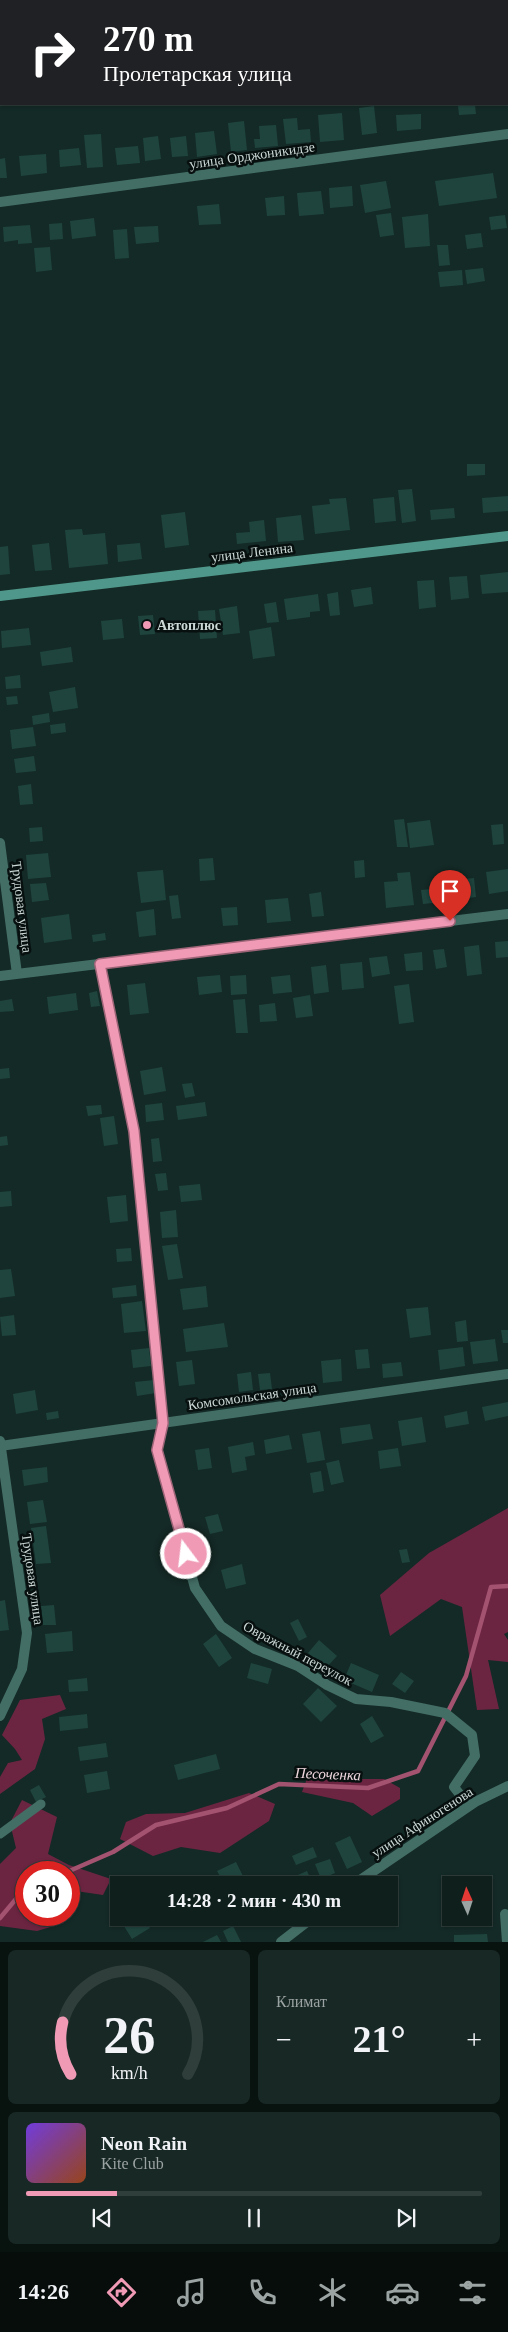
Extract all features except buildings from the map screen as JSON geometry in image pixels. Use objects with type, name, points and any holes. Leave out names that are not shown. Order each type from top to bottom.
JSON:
[{"type":"street","name":"улица Орджоникидзе","points":[[0,202],[508,134]]},
{"type":"street","name":"улица Ленина","points":[[0,596],[508,536]]},
{"type":"street","name":"Трудовая улица","points":[[0,843],[17,974]]},
{"type":"street","points":[[0,976],[508,914]]},
{"type":"street","name":"Овражный переулок","points":[[100,964],[134,1131],[163,1423],[157,1450],[196,1588],[221,1626],[255,1649],[298,1666],[327,1685],[356,1699],[391,1702],[445,1713],[472,1736],[475,1756],[454,1787],[469,1806]]},
{"type":"street","name":"Комсомольская улица","points":[[0,1444],[508,1374]]},
{"type":"street","name":"Трудовая улица","points":[[0,1444],[27,1633],[22,1669],[0,1716]]},
{"type":"street","name":"улица Афиногенова","points":[[366,1876],[469,1806],[508,1786]]},
{"type":"street","points":[[505,1914],[508,1942]]},
{"type":"street","points":[[281,1942],[302,1926]]},
{"type":"lane","points":[[0,1834],[41,1804]]},
{"type":"shaded area","points":[[508,1508],[508,1632],[504,1634],[508,1640],[508,1662],[488,1660],[499,1709],[477,1710],[462,1607],[441,1599],[390,1636],[380,1595],[429,1553]]},
{"type":"shaded area","points":[[60,1695],[66,1709],[42,1719],[45,1739],[35,1769],[0,1794],[0,1777],[8,1763],[22,1760],[2,1735],[20,1700]]},
{"type":"shaded area","points":[[308,1776],[331,1779],[384,1779],[400,1788],[400,1799],[372,1816],[353,1803],[302,1792]]},
{"type":"shaded area","points":[[249,1793],[275,1804],[269,1821],[220,1853],[181,1847],[153,1856],[120,1839],[126,1822],[146,1814],[185,1813]]},
{"type":"shaded area","points":[[22,1800],[57,1817],[48,1854],[61,1861],[15,1861],[15,1926],[54,1926],[37,1931],[0,1926],[0,1864],[16,1848],[10,1823]]},
{"type":"shaded area","points":[[80,1869],[110,1879],[103,1895],[80,1892]]},
{"type":"waterway","name":"Песоченка","points":[[80,1866],[113,1852],[156,1825],[227,1808],[279,1784],[368,1788],[418,1771],[466,1676],[491,1587],[508,1586]]},
{"type":"waterway","name":"Песоченка","points":[[0,1918],[15,1900]]},
{"type":"place","name":"Автоплюс","points":[[147,625]]},
{"type":"route","points":[[186,1554],[157,1450],[163,1423],[134,1131],[100,964],[450,921]]}]
